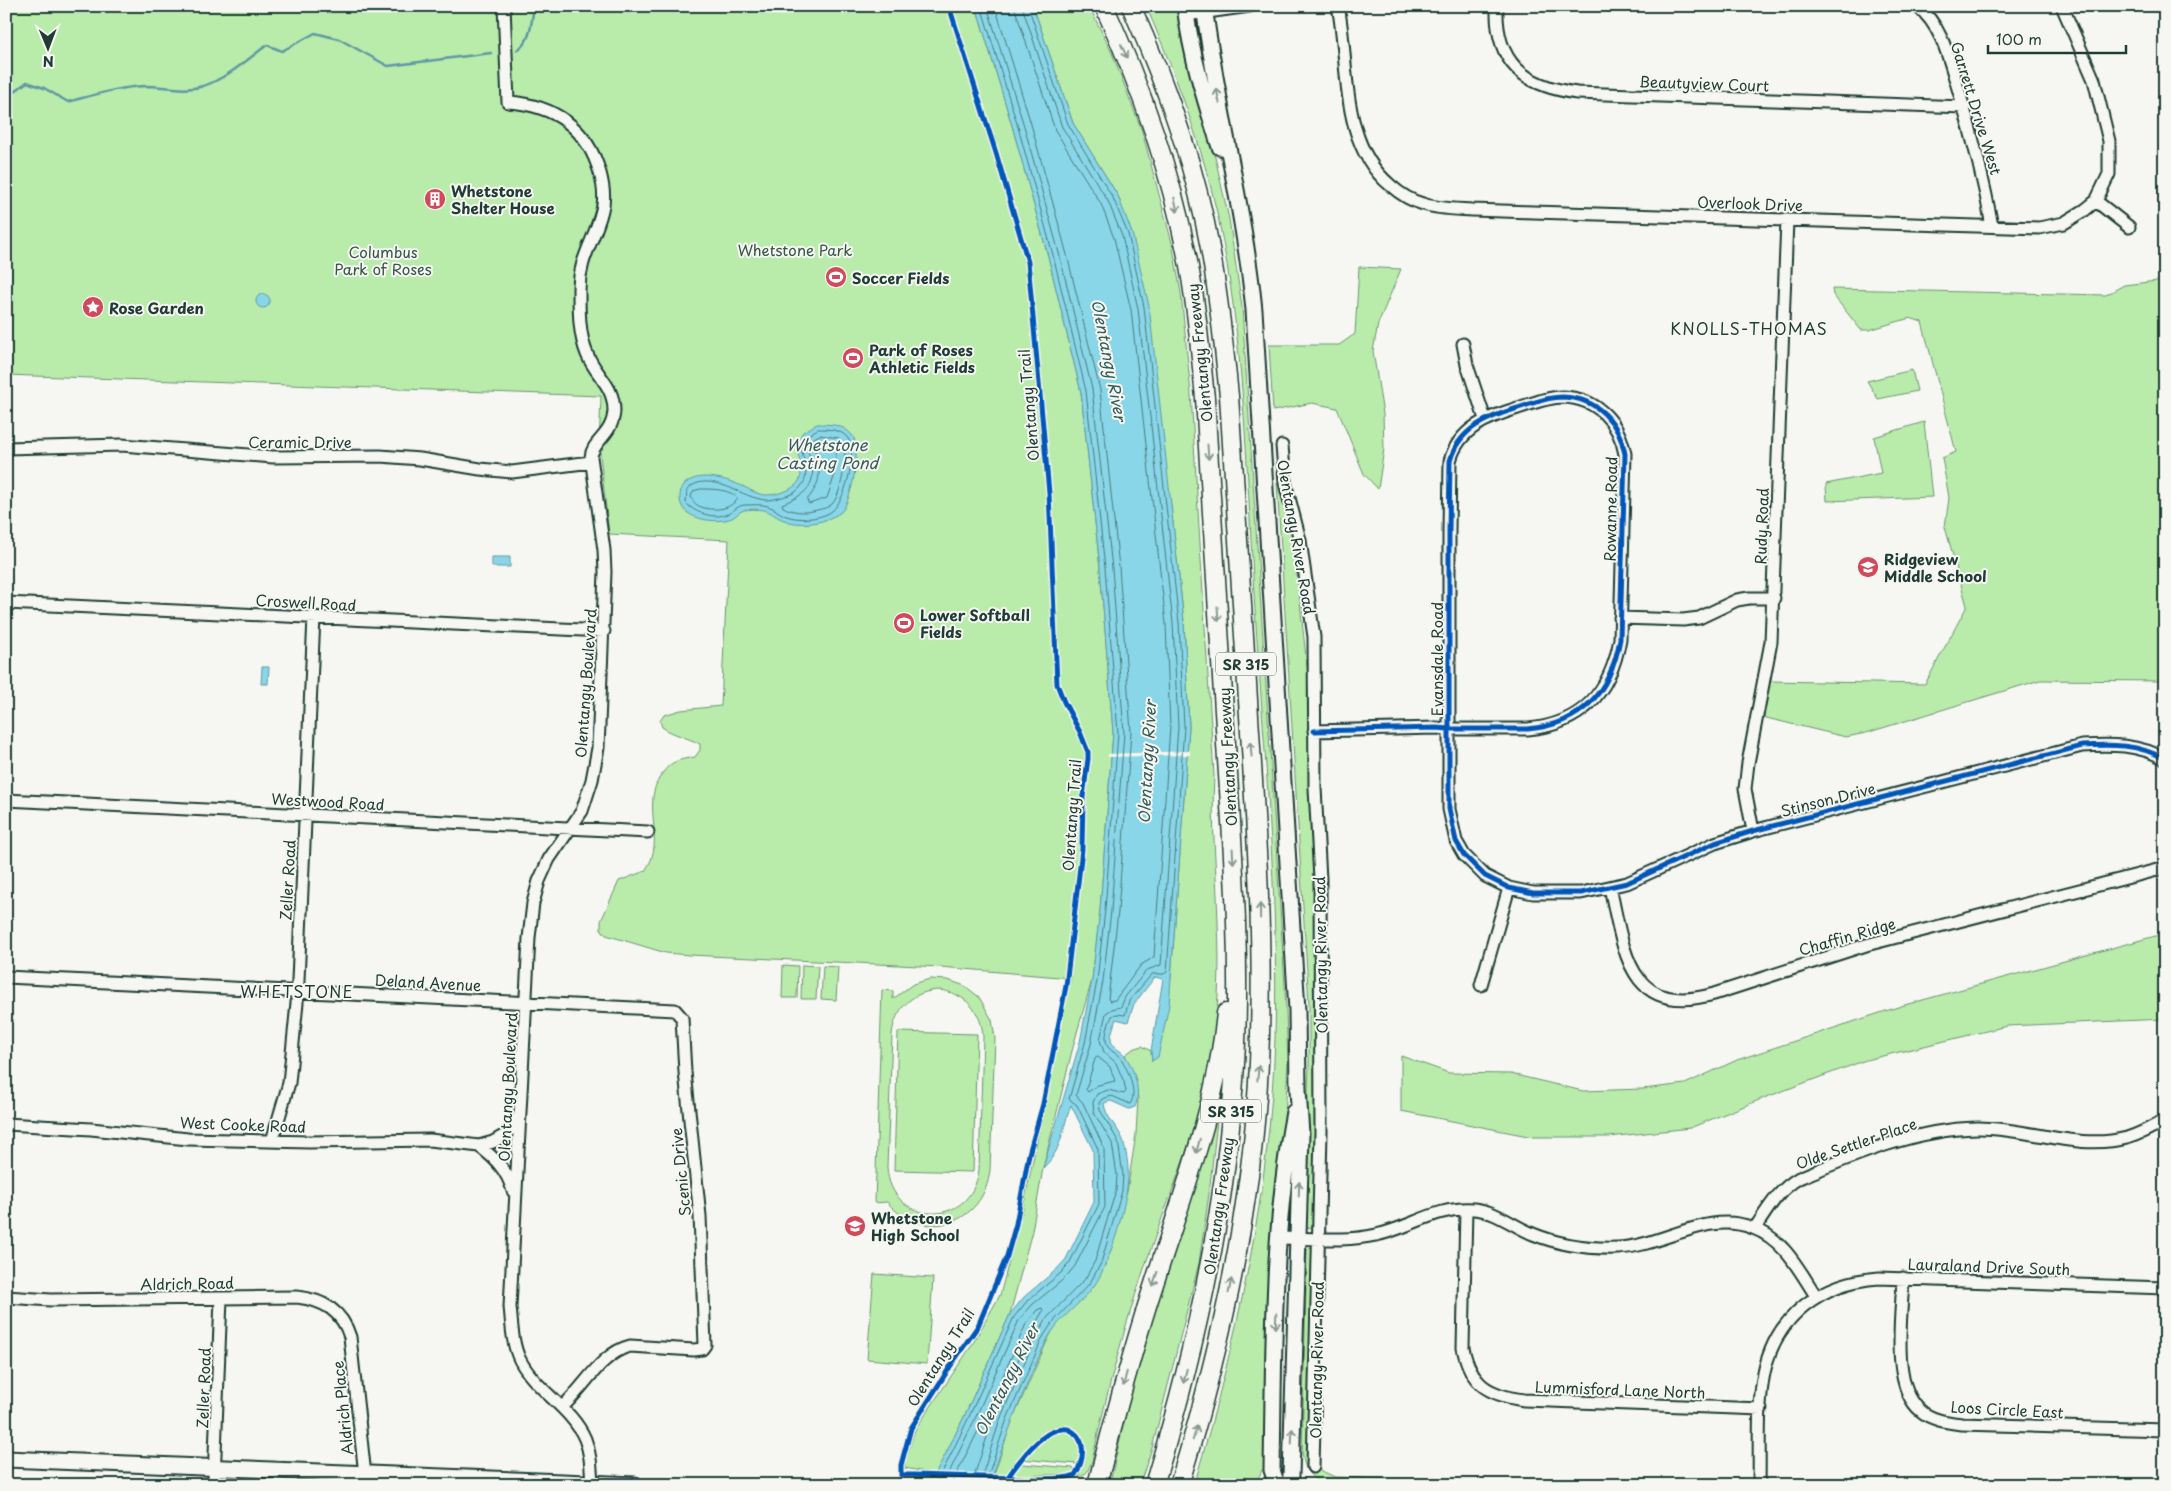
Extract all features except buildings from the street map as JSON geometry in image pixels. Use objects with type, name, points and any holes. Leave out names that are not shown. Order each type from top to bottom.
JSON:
[{"type":"highway","name":"Olentangy Freeway","points":[[1104,6],[1131,66],[1156,135],[1171,185],[1186,252],[1197,321],[1205,398],[1235,890],[1237,982],[1235,1064],[1222,1197],[1197,1329],[1176,1410],[1154,1482]]},
{"type":"highway","name":"Olentangy Freeway","points":[[1130,6],[1154,57],[1192,170],[1210,247],[1221,318],[1231,435],[1259,890],[1261,982],[1259,1065],[1251,1156],[1238,1244],[1221,1334],[1200,1416],[1180,1482]]},
{"type":"highway","points":[[1097,1485],[1138,1332],[1196,1155],[1219,1064],[1224,1030],[1235,890]]},
{"type":"main road","name":"Olentangy River Road","points":[[1205,9],[1213,72],[1228,145],[1250,276],[1264,466],[1298,1010],[1298,1090],[1301,1134],[1291,1476],[1289,1485]]},
{"type":"main road","name":"Olentangy River Road","points":[[1186,10],[1197,74],[1237,196]]},
{"type":"main road","name":"Olentangy River Road","points":[[1277,1485],[1272,1470],[1278,1238],[1287,1148],[1298,1090]]},
{"type":"main road","points":[[6,1459],[214,1479],[364,1475],[635,1485]]},
{"type":"street","points":[[504,6],[508,102],[525,103],[543,108],[571,125],[591,149],[602,178],[602,209],[584,256],[579,288],[581,321],[586,352],[592,365],[611,392],[614,412],[608,433],[592,450],[591,462]]},
{"type":"street","points":[[1186,10],[1250,6]]},
{"type":"street","name":"Overlook Drive","points":[[1338,6],[1355,133],[1364,154],[1381,177],[1399,193],[1422,204],[1464,209],[2039,228],[2064,223],[2086,210],[2096,201]]},
{"type":"street","name":"Beautyview Court","points":[[1497,6],[1496,19],[1500,40],[1511,62],[1524,76],[1544,87],[1555,90],[1964,107]]},
{"type":"street","name":"Garrett Drive West","points":[[1917,6],[1932,22],[1940,37],[1964,107],[1977,150],[1992,226]]},
{"type":"street","points":[[2062,6],[2094,80],[2109,141],[2109,174],[2096,201],[2129,227]]},
{"type":"street","name":"Rudy Road","points":[[1753,831],[1745,789],[1748,763],[1771,642],[1787,220]]},
{"type":"street","points":[[1463,344],[1466,365],[1486,419]]},
{"type":"street","name":"Rowanne Road","points":[[1449,728],[1528,729],[1552,725],[1568,719],[1594,699],[1605,686],[1617,656],[1626,465],[1623,442],[1613,422],[1598,408],[1579,399],[1562,397],[1533,403],[1486,419]]},
{"type":"street","name":"Evansdale Road","points":[[1486,419],[1472,427],[1456,444],[1449,472],[1449,809],[1456,841],[1464,856],[1474,867],[1491,879],[1509,888]]},
{"type":"street","name":"Ceramic Drive","points":[[6,448],[122,446],[273,457],[380,456],[420,459],[480,469],[512,472],[591,462]]},
{"type":"street","name":"Olentangy River Road","points":[[1282,446],[1284,482],[1300,540],[1314,637],[1314,731],[1320,879],[1321,972],[1319,1238],[1313,1467]]},
{"type":"street","name":"Olentangy Boulevard","points":[[591,462],[604,550],[604,631],[598,748],[592,780],[582,811],[549,859],[539,881],[533,903],[529,938],[510,1290],[514,1341],[519,1358],[534,1382],[573,1419],[586,1440],[591,1464],[592,1484]]},
{"type":"street","points":[[1620,618],[1683,620],[1706,615],[1737,600],[1774,598]]},
{"type":"street","name":"Croswell Road","points":[[6,603],[604,631]]},
{"type":"street","name":"Zeller Road","points":[[272,1141],[289,1083],[298,991],[314,617]]},
{"type":"street","points":[[1314,731],[1449,728]]},
{"type":"street","name":"Stinson Drive","points":[[1509,888],[1533,893],[1567,894],[1597,891],[1644,877],[1715,843],[1753,831],[2082,746],[2124,746],[2143,749],[2162,757]]},
{"type":"street","name":"Westwood Road","points":[[6,800],[648,832]]},
{"type":"street","name":"Chaffin Ridge","points":[[1610,887],[1626,954],[1633,972],[1642,984],[1664,997],[1697,999],[1866,945],[2165,868]]},
{"type":"street","points":[[1481,985],[1509,888]]},
{"type":"street","name":"Deland Avenue","points":[[6,977],[669,1009]]},
{"type":"street","name":"Scenic Drive","points":[[562,1407],[605,1360],[616,1351],[630,1346],[694,1350],[702,1349],[705,1345],[700,1216],[686,1090],[682,1018],[675,1010],[669,1009]]},
{"type":"street","name":"West Cooke Road","points":[[6,1124],[91,1129],[188,1139],[272,1141],[430,1140],[479,1146],[505,1135],[521,1112]]},
{"type":"street","name":"Olde Settler Place","points":[[1756,1228],[1779,1193],[1798,1178],[1887,1146],[1930,1133],[1975,1128],[1999,1128],[2078,1142],[2096,1142],[2128,1138],[2165,1120]]},
{"type":"street","points":[[479,1146],[496,1159],[505,1171],[509,1177],[515,1198]]},
{"type":"street","points":[[1278,1238],[1374,1236],[1400,1228],[1440,1211],[1466,1209],[1494,1214],[1532,1234],[1549,1240],[1594,1248],[1644,1245],[1712,1223],[1736,1223],[1756,1228],[1773,1239],[1785,1250],[1816,1296]]},
{"type":"street","name":"Lummisford Lane North","points":[[1466,1209],[1463,1348],[1472,1374],[1481,1385],[1501,1396],[1524,1400],[1761,1409]]},
{"type":"street","name":"Lauraland Drive South","points":[[1759,1485],[1764,1372],[1776,1339],[1795,1314],[1816,1296],[1830,1289],[1855,1280],[1879,1278],[2165,1288]]},
{"type":"street","name":"Loos Circle East","points":[[1903,1278],[1901,1368],[1908,1394],[1922,1412],[1933,1418],[1961,1424],[2165,1430]]},
{"type":"street","name":"Aldrich Road","points":[[6,1297],[51,1300],[311,1298],[321,1302],[343,1319],[350,1337]]},
{"type":"street","name":"Zeller Road","points":[[214,1479],[221,1298]]},
{"type":"street","name":"Aldrich Place","points":[[350,1337],[364,1475]]},
{"type":"green space","name":"Whetstone Park","points":[[6,6],[976,6],[1013,129],[1048,256],[1081,392],[1100,568],[1113,732],[1100,910],[1092,980],[1074,1043],[1043,1168],[1032,1231],[1010,1314],[936,1474],[905,1468],[905,1462],[915,1430],[972,1345],[1000,1295],[1022,1213],[1071,978],[940,967],[666,953],[606,935],[601,929],[601,921],[619,881],[645,871],[651,859],[654,847],[653,796],[660,777],[671,764],[679,760],[695,757],[700,750],[700,744],[666,730],[662,727],[660,721],[664,715],[681,710],[721,706],[729,540],[609,534],[599,446],[601,396],[6,375]]},
{"type":"green space","points":[[1033,6],[1089,6],[1112,53],[1142,131],[1172,243],[1181,293],[1191,394],[1214,776],[1213,813],[1219,972],[1218,1004],[1208,1076],[1188,1147],[1127,1322],[1092,1461],[1086,1473],[1079,1477],[1081,1469],[1077,1464],[1021,1459],[1017,1461],[1007,1475],[994,1474],[1012,1421],[1048,1339],[1127,1192],[1136,1134],[1138,1098],[1135,1079],[1125,1055],[1133,1049],[1142,1046],[1151,1051],[1152,1061],[1171,978],[1189,727],[1184,622],[1171,506],[1118,196],[1073,123]]},
{"type":"green space","points":[[1146,6],[1178,6],[1190,73],[1212,144],[1229,219],[1242,307],[1285,987],[1288,1063],[1266,1464],[1256,1480],[1247,1484],[1232,1485],[1195,1482],[1211,1427],[1238,1317],[1259,1208],[1272,1096],[1275,1038],[1276,985],[1273,878],[1245,425],[1231,288],[1217,212],[1201,152],[1181,93]]},
{"type":"green space","points":[[1359,267],[1401,269],[1378,324],[1373,351],[1383,414],[1384,449],[1378,489],[1364,474],[1337,408],[1312,403],[1273,411],[1269,345],[1339,345],[1355,334]]},
{"type":"green space","points":[[2165,280],[2165,681],[2040,680],[1866,733],[1846,737],[1762,717],[1770,681],[1925,684],[1967,606],[1945,527],[1949,498],[1942,458],[1956,452],[1922,322],[1910,318],[1869,330],[1861,330],[1833,295],[1832,289],[2106,295],[2124,285]]},
{"type":"green space","points":[[1912,370],[1917,391],[1878,399],[1867,381]]},
{"type":"green space","points":[[1924,422],[1932,497],[1827,501],[1826,484],[1881,473],[1874,437]]},
{"type":"green space","points":[[1277,483],[1293,538],[1314,731],[1317,990],[1314,1224],[1310,1228],[1306,1227],[1303,1220],[1309,1066],[1309,1004]]},
{"type":"green space","points":[[2159,935],[2165,965],[2165,1019],[2007,1026],[1866,1060],[1690,1128],[1609,1137],[1533,1137],[1401,1111],[1401,1056],[1449,1073],[1511,1074],[1583,1091],[1643,1089],[1685,1084],[1737,1060],[1901,1006]]},
{"type":"green space","points":[[783,965],[798,966],[797,998],[782,998]]},
{"type":"green space","points":[[802,965],[818,966],[816,999],[801,999]]},
{"type":"green space","points":[[823,966],[838,967],[836,1000],[821,999]]},
{"type":"green space","points":[[930,979],[948,980],[965,986],[979,997],[992,1020],[995,1038],[990,1170],[985,1189],[976,1204],[964,1215],[950,1222],[934,1225],[917,1222],[902,1215],[887,1202],[875,1203],[882,990],[893,991],[893,999],[913,984]],"holes":[[[930,991],[948,992],[964,999],[970,1005],[975,1011],[982,1028],[979,1170],[973,1190],[962,1203],[947,1211],[931,1213],[915,1210],[902,1201],[891,1187],[887,1167],[892,1034],[901,1009],[913,998]]]},
{"type":"green space","points":[[898,1032],[977,1034],[973,1172],[894,1170]]},
{"type":"green space","points":[[1215,1103],[1219,1103],[1199,1263],[1152,1448],[1141,1480],[1111,1478],[1132,1377]]},
{"type":"green space","points":[[1310,1247],[1314,1251],[1313,1467],[1335,1477],[1545,1485],[1335,1485],[1321,1482],[1311,1476],[1305,1466],[1302,1452],[1307,1250]]},
{"type":"green space","points":[[874,1274],[933,1278],[927,1364],[867,1359]]},
{"type":"green space","points":[[1022,1464],[1073,1468],[1075,1472],[1072,1474],[1012,1476]]},
{"type":"water","name":"Olentangy River","points":[[976,6],[1033,6],[1073,123],[1118,196],[1132,233],[1149,306],[1184,622],[1189,727],[1169,1005],[1158,1057],[1152,1061],[1151,1051],[1163,979],[1155,977],[1134,1004],[1128,1022],[1116,1019],[1111,1039],[1113,1045],[1124,1055],[1132,1068],[1137,1088],[1135,1107],[1129,1109],[1111,1101],[1104,1103],[1109,1117],[1123,1140],[1128,1168],[1125,1202],[1112,1249],[1094,1286],[1063,1318],[1047,1340],[1023,1393],[989,1485],[930,1485],[964,1417],[1010,1314],[1024,1297],[1066,1259],[1094,1202],[1093,1150],[1071,1105],[1055,1154],[1043,1168],[1080,1042],[1092,980],[1100,910],[1113,732],[1100,568],[1081,392],[1048,256],[1013,129]]},
{"type":"water","points":[[260,294],[266,294],[270,301],[266,308],[260,308],[256,304],[256,298]]},
{"type":"water","name":"Whetstone Casting Pond","points":[[817,424],[840,427],[848,431],[855,441],[855,473],[846,505],[839,514],[821,521],[802,524],[789,522],[762,510],[744,510],[732,518],[719,521],[696,517],[684,509],[680,502],[683,486],[688,481],[702,477],[724,480],[765,495],[789,490],[801,477],[796,444],[803,432]]},
{"type":"water","points":[[492,557],[510,557],[510,567],[492,567]]},
{"type":"water","points":[[262,667],[269,667],[268,684],[261,684]]},
{"type":"pier","points":[[1190,751],[1190,755],[1108,757],[1108,754]]},
{"type":"pier","points":[[933,1473],[995,1476],[992,1485],[928,1485]]},
{"type":"waterway","points":[[517,50],[526,42],[534,6]]},
{"type":"waterway","points":[[6,98],[27,82],[44,88],[68,102],[126,88],[146,86],[182,89],[196,88],[212,83],[228,74],[267,45],[282,51],[315,33],[339,39],[388,66],[491,53]]},
{"type":"cycle path","name":"Olentangy Trail","points":[[949,6],[996,153],[1028,262],[1049,493],[1057,684],[1088,752],[1083,797],[1082,849],[1066,986],[1043,1104],[1029,1154],[1016,1224],[1007,1256],[978,1326],[911,1428],[901,1465],[901,1475],[913,1475],[1017,1478],[1038,1479],[1069,1477],[1075,1475],[1081,1462],[1082,1449],[1079,1437],[1068,1429],[1059,1429],[1049,1433],[1022,1458],[1008,1477],[1003,1485]]},
{"type":"cycle path","points":[[1314,731],[1436,728],[1449,729],[1528,729],[1547,726],[1579,712],[1591,702],[1601,689],[1610,674],[1620,639],[1625,454],[1618,432],[1604,414],[1586,402],[1575,398],[1563,397],[1540,401],[1486,420],[1460,440],[1450,461],[1449,532],[1449,809],[1456,841],[1464,855],[1485,876],[1509,888],[1533,893],[1581,893],[1627,883],[1715,843],[1753,831],[2082,746],[2125,746],[2145,750],[2165,759]]},
{"type":"place","name":"Whetstone Shelter House","points":[[435,199]]},
{"type":"place","name":"Soccer Fields","points":[[836,277]]},
{"type":"place","name":"Rose Garden","points":[[93,307]]},
{"type":"place","name":"Park of Roses Athletic Fields","points":[[853,358]]},
{"type":"place","name":"Ridgeview Middle School","points":[[1868,567]]},
{"type":"place","name":"Lower Softball Fields","points":[[904,623]]},
{"type":"place","name":"Whetstone High School","points":[[855,1226]]},
{"type":"district","name":"KNOLLS-THOMAS","points":[[1749,328]]},
{"type":"district","name":"WHETSTONE","points":[[297,991]]},
{"type":"park label","name":"Columbus Park of Roses","points":[[383,260]]}]
